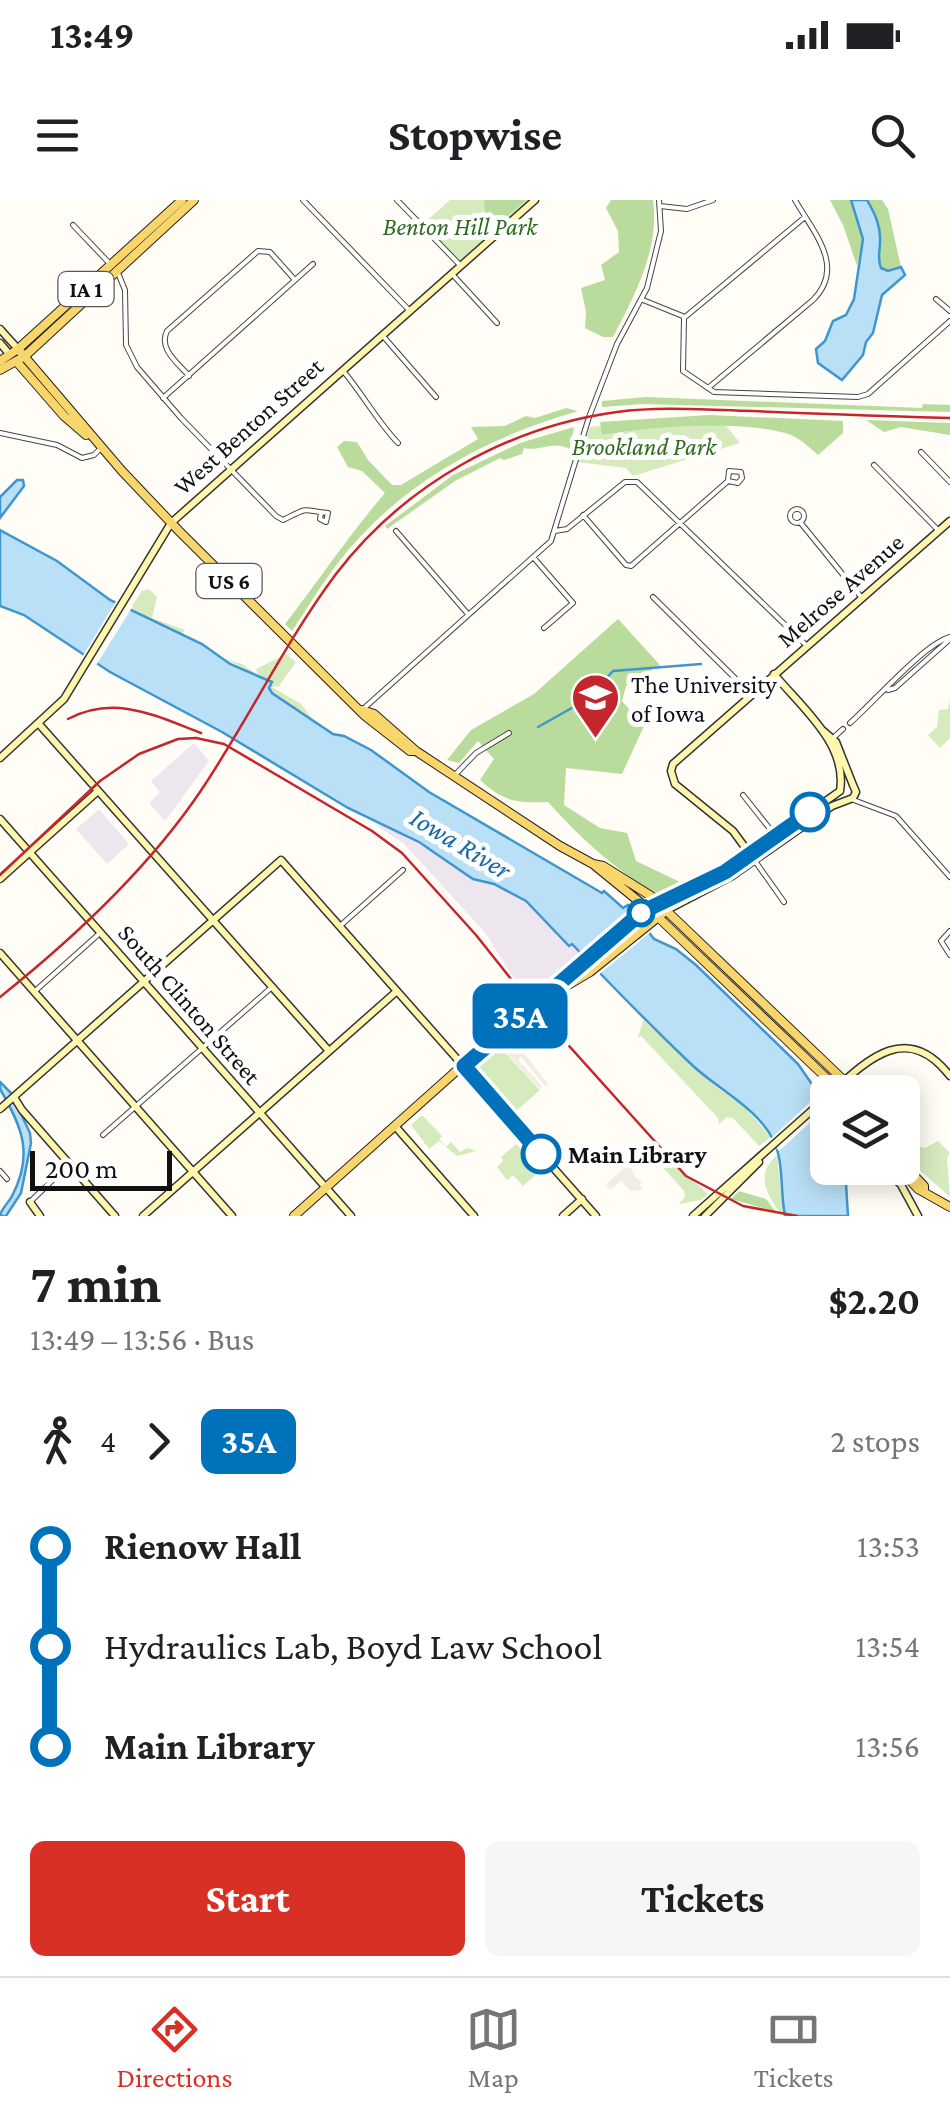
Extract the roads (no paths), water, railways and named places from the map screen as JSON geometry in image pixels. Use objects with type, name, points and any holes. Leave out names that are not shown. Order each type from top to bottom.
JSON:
[{"type":"main road","name":"IA 1","points":[[115,269],[182,200]]},
{"type":"main road","name":"IA 1","points":[[18,356],[194,200]]},
{"type":"main road","points":[[0,361],[18,356]]},
{"type":"main road","points":[[0,370],[18,356]]},
{"type":"main road","name":"US 6","points":[[18,356],[172,523],[362,710],[374,714],[416,751],[453,776],[593,864],[658,917],[820,1075]]},
{"type":"main road","name":"US 6","points":[[593,864],[663,906],[739,983],[840,1075]]},
{"type":"main road","points":[[537,1002],[590,972],[658,917],[663,906]]},
{"type":"main road","points":[[294,1216],[548,990],[648,908]]},
{"type":"main road","points":[[915,1185],[950,1207]]},
{"type":"street","points":[[303,200],[409,310]]},
{"type":"street","points":[[396,200],[459,264]]},
{"type":"street","name":"West Benton Street","points":[[0,758],[58,706],[76,683],[172,523],[534,200]]},
{"type":"street","points":[[362,710],[550,540],[616,344],[642,300],[659,242],[659,203],[687,209],[713,200]]},
{"type":"street","points":[[708,388],[825,286],[828,259],[795,200]]},
{"type":"street","points":[[805,217],[685,317],[683,371],[708,388],[732,394],[864,396],[950,321]]},
{"type":"street","points":[[74,225],[115,269],[126,290],[125,339],[137,367],[276,516],[283,520],[302,509],[313,508],[322,512]]},
{"type":"street","points":[[189,376],[165,348],[163,338],[196,305],[258,250],[272,254],[295,280]]},
{"type":"street","points":[[164,398],[313,264]]},
{"type":"street","points":[[451,272],[497,323]]},
{"type":"street","points":[[936,298],[950,311]]},
{"type":"street","points":[[642,300],[685,317]]},
{"type":"street","points":[[0,329],[18,356]]},
{"type":"street","points":[[382,334],[436,396]]},
{"type":"street","points":[[0,343],[18,356]]},
{"type":"street","points":[[341,370],[398,443]]},
{"type":"street","points":[[0,433],[57,445],[82,458],[94,456],[102,447]]},
{"type":"street","points":[[921,452],[950,482]]},
{"type":"street","points":[[874,464],[938,531]]},
{"type":"street","points":[[583,515],[624,562],[634,565],[728,481]]},
{"type":"street","points":[[554,530],[564,530],[624,482],[634,482],[807,646]]},
{"type":"street","name":"Melrose Avenue","points":[[740,840],[675,784],[671,771],[678,757],[950,521]]},
{"type":"street","points":[[800,522],[862,598]]},
{"type":"street","points":[[396,531],[468,613]]},
{"type":"street","points":[[532,557],[573,603],[544,628]]},
{"type":"street","points":[[653,597],[750,693]]},
{"type":"street","points":[[850,723],[928,661],[950,637]]},
{"type":"street","points":[[774,674],[833,738],[851,794]]},
{"type":"street","points":[[38,723],[329,1051]]},
{"type":"street","points":[[821,729],[838,763],[840,790]]},
{"type":"street","points":[[833,738],[844,729]]},
{"type":"street","points":[[453,776],[476,752],[508,732]]},
{"type":"street","points":[[648,908],[663,906],[752,858],[846,784],[851,794]]},
{"type":"street","points":[[840,790],[896,816],[950,877]]},
{"type":"street","points":[[0,879],[98,792]]},
{"type":"street","points":[[778,839],[851,794]]},
{"type":"street","points":[[743,795],[778,839]]},
{"type":"street","name":"South Clinton Street","points":[[0,820],[351,1216]]},
{"type":"street","points":[[740,840],[784,902]]},
{"type":"street","points":[[730,868],[741,854],[740,840]]},
{"type":"street","points":[[663,906],[752,858]]},
{"type":"street","points":[[2,1107],[281,860],[596,1216]]},
{"type":"street","points":[[340,926],[403,870]]},
{"type":"street","points":[[950,931],[941,944],[950,955]]},
{"type":"street","points":[[34,992],[100,933]]},
{"type":"street","points":[[0,954],[232,1216]]},
{"type":"street","points":[[103,1135],[272,986]]},
{"type":"street","points":[[143,1216],[397,991]]},
{"type":"street","points":[[851,1075],[878,1054],[904,1049],[932,1055],[950,1076]]},
{"type":"street","points":[[14,1097],[115,1216]]},
{"type":"street","points":[[693,1216],[810,1116]]},
{"type":"street","points":[[395,1126],[474,1216]]},
{"type":"street","points":[[704,1216],[748,1176],[763,1156]]},
{"type":"street","points":[[40,1216],[30,1202],[70,1164]]},
{"type":"street","points":[[0,1171],[8,1179]]},
{"type":"street","points":[[900,1185],[906,1194]]},
{"type":"street","points":[[902,1185],[918,1216]]},
{"type":"street","points":[[563,1216],[582,1199]]},
{"type":"water","points":[[851,200],[867,200],[875,215],[880,231],[881,268],[888,271],[901,267],[905,275],[882,295],[863,355],[842,380],[818,363],[816,349],[825,341],[833,321],[846,315],[854,299],[863,239]]},
{"type":"water","points":[[17,480],[23,480],[24,486],[0,518],[0,497]]},
{"type":"water","name":"Iowa River","points":[[0,530],[57,561],[110,600],[272,682],[272,693],[333,734],[371,750],[429,792],[604,891],[623,908],[628,905],[654,939],[676,949],[696,965],[798,1064],[810,1081],[810,1185],[846,1185],[848,1216],[785,1216],[779,1159],[774,1141],[758,1118],[691,1064],[526,901],[494,884],[473,879],[419,842],[348,808],[222,732],[110,672],[24,615],[0,606]]},
{"type":"water","points":[[0,1082],[11,1093],[31,1143],[21,1193],[6,1216],[0,1216],[19,1181],[24,1154],[19,1128]]},
{"type":"waterway","points":[[538,727],[586,700],[613,671],[701,664]]},
{"type":"railway","points":[[0,997],[108,902],[157,849],[218,765],[317,600],[363,542],[393,513],[461,465],[536,431],[634,410],[950,418]]},
{"type":"railway","points":[[68,719],[102,708],[119,708],[201,733]]},
{"type":"railway","points":[[0,875],[100,781],[139,754],[178,739],[224,744],[372,831],[402,853],[686,1176],[743,1206],[797,1216]]},
{"type":"place","name":"The University of Iowa","points":[[596,740]]},
{"type":"place","name":"Main Library","points":[[541,1154]]},
{"type":"park label","name":"Benton Hill Park","points":[[460,226]]},
{"type":"park label","name":"Brookland Park","points":[[644,446]]}]
